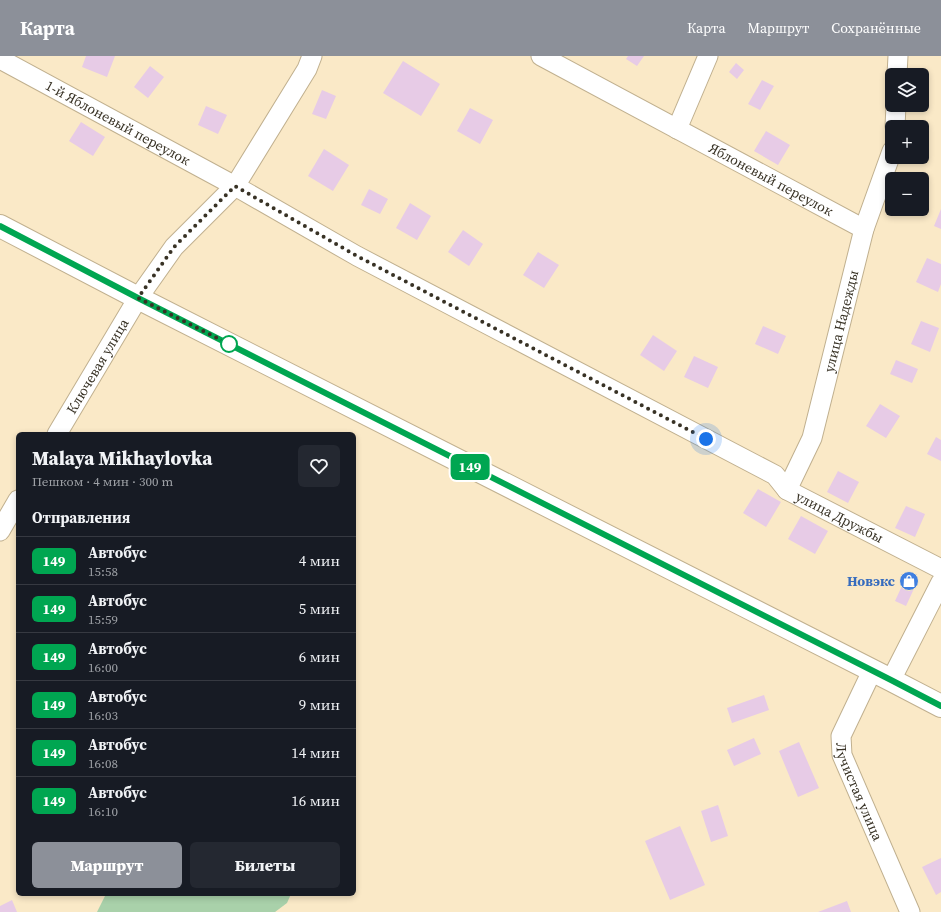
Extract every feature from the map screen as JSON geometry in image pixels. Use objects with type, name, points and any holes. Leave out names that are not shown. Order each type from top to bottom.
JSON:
[{"type":"street","name":"Ключевая улица","points":[[58,432],[138,298],[174,247],[235,186],[307,69],[312,56]]},
{"type":"street","name":"Яблоневый переулок","points":[[541,56],[864,229]]},
{"type":"street","points":[[677,129],[708,56]]},
{"type":"street","points":[[897,68],[898,56]]},
{"type":"street","name":"1-й Яблоневый переулок","points":[[0,59],[235,186]]},
{"type":"street","name":"улица Надежды","points":[[787,490],[812,438],[864,229],[888,164]]},
{"type":"street","name":"улица Дружбы","points":[[235,186],[357,256],[775,475],[787,490],[941,569]]},
{"type":"street","points":[[0,226],[138,298],[941,706]]},
{"type":"street","points":[[0,531],[16,503]]},
{"type":"street","name":"Лучистая улица","points":[[910,912],[842,755],[841,736],[882,676],[941,582]]},
{"type":"green space","points":[[105,896],[290,896],[287,903],[275,912],[97,912]]},
{"type":"building","points":[[86,56],[115,56],[107,77],[82,67]]},
{"type":"building","points":[[628,56],[644,56],[637,66],[626,59]]},
{"type":"building","points":[[403,61],[440,84],[421,116],[383,93]]},
{"type":"building","points":[[736,63],[744,70],[737,79],[729,72]]},
{"type":"building","points":[[150,66],[164,77],[148,98],[134,87]]},
{"type":"building","points":[[762,80],[774,86],[760,110],[748,104]]},
{"type":"building","points":[[322,90],[336,96],[326,119],[312,114]]},
{"type":"building","points":[[206,106],[227,115],[218,134],[198,125]]},
{"type":"building","points":[[470,108],[493,120],[480,144],[457,131]]},
{"type":"building","points":[[81,122],[105,137],[93,156],[69,141]]},
{"type":"building","points":[[766,131],[790,145],[778,165],[754,151]]},
{"type":"building","points":[[324,149],[349,165],[333,191],[308,176]]},
{"type":"building","points":[[369,189],[388,199],[380,214],[361,205]]},
{"type":"building","points":[[410,203],[431,216],[417,240],[396,228]]},
{"type":"building","points":[[941,209],[941,229],[934,226]]},
{"type":"building","points":[[463,230],[483,244],[469,266],[448,252]]},
{"type":"building","points":[[538,252],[559,265],[544,288],[523,275]]},
{"type":"building","points":[[927,258],[941,264],[941,284],[938,292],[916,282]]},
{"type":"building","points":[[921,321],[939,328],[930,352],[911,344]]},
{"type":"building","points":[[763,326],[786,336],[778,354],[755,344]]},
{"type":"building","points":[[653,335],[677,351],[664,371],[640,355]]},
{"type":"building","points":[[694,356],[718,367],[708,388],[684,377]]},
{"type":"building","points":[[896,360],[918,369],[912,383],[890,374]]},
{"type":"building","points":[[880,404],[900,416],[886,438],[866,426]]},
{"type":"building","points":[[936,437],[941,440],[941,461],[927,454]]},
{"type":"building","points":[[838,471],[859,482],[848,503],[827,492]]},
{"type":"building","points":[[758,489],[781,502],[766,527],[743,513]]},
{"type":"building","points":[[906,506],[925,514],[915,537],[895,528]]},
{"type":"building","points":[[801,516],[828,531],[815,554],[788,539]]},
{"type":"building","points":[[907,575],[918,580],[906,606],[895,601]]},
{"type":"building","points":[[764,695],[769,710],[732,723],[727,708]]},
{"type":"building","points":[[754,738],[761,754],[734,766],[727,750]]},
{"type":"building","points":[[799,742],[819,788],[798,797],[779,751]]},
{"type":"building","points":[[718,805],[728,836],[711,842],[701,811]]},
{"type":"building","points":[[680,826],[705,885],[670,900],[645,841]]},
{"type":"building","points":[[941,858],[941,892],[936,895],[922,867]]},
{"type":"building","points":[[12,900],[17,912],[0,912],[0,906]]},
{"type":"building","points":[[847,901],[851,912],[818,912]]},
{"type":"bus line","name":"149","points":[[0,226],[138,298],[941,706]]},
{"type":"place","name":"Новэкс","points":[[909,581]]},
{"type":"route","points":[[229,344],[138,298],[174,247],[235,186],[357,256],[706,439]]}]
